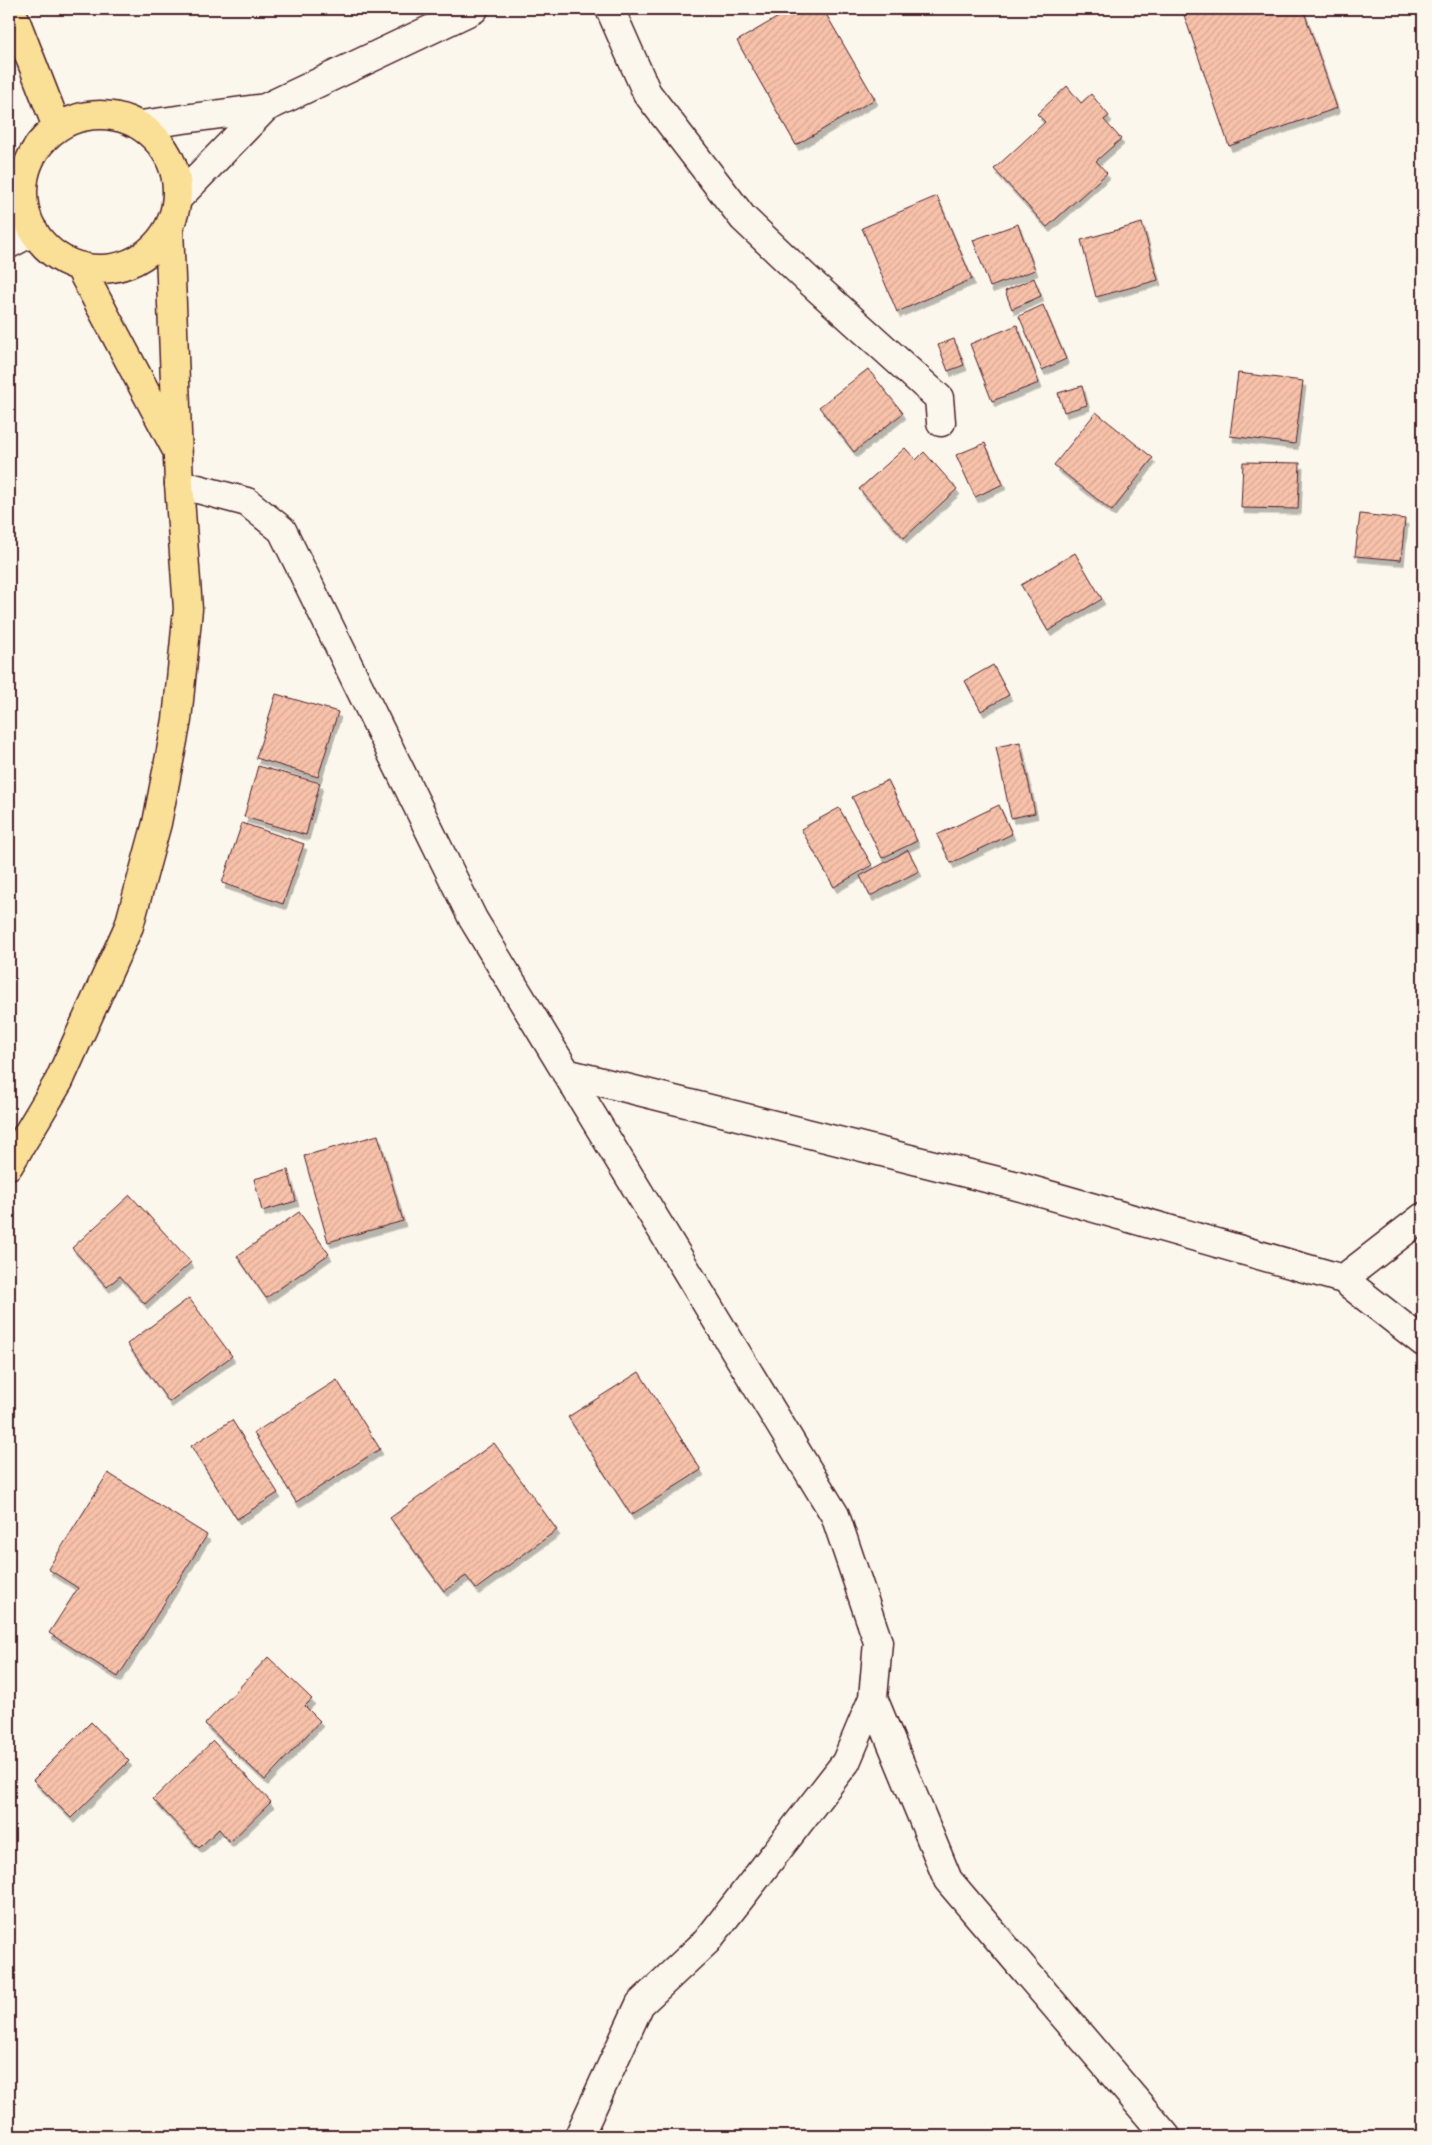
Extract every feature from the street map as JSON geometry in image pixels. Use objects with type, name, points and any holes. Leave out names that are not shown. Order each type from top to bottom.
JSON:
[{"type":"main road","points":[[11,9],[57,128]]},
{"type":"main road","points":[[98,114],[120,116],[140,125],[157,138],[169,157],[176,177],[177,199],[169,227],[157,244],[140,258],[121,266],[107,268],[79,266],[61,258],[46,247],[34,231],[25,210],[23,187],[28,164],[40,143],[57,128],[76,118],[98,114]]},
{"type":"main road","points":[[9,1165],[58,1080],[128,926],[157,822],[177,720],[188,609],[179,484],[169,227]]},
{"type":"main road","points":[[79,266],[178,453]]},
{"type":"street","points":[[140,125],[265,108],[474,9]]},
{"type":"street","points":[[610,9],[647,93],[743,218],[805,278],[939,398],[941,422]]},
{"type":"street","points":[[177,199],[265,108]]},
{"type":"street","points":[[9,244],[34,231]]},
{"type":"street","points":[[179,484],[247,502],[282,530],[473,919],[835,1515],[878,1642],[873,1698],[846,1762],[707,1941],[640,2004],[579,2136]]},
{"type":"street","points":[[566,1073],[1010,1184],[1343,1279],[1423,1342]]},
{"type":"street","points":[[1343,1279],[1423,1217]]},
{"type":"street","points":[[873,1698],[948,1880],[1166,2136]]},
{"type":"building","points":[[792,9],[823,9],[875,99],[796,145],[737,41]]},
{"type":"building","points":[[1182,9],[1303,9],[1337,108],[1229,146]]},
{"type":"building","points":[[1067,86],[1081,103],[1091,94],[1109,116],[1104,120],[1121,139],[1096,161],[1107,173],[1047,227],[994,169],[1045,122],[1037,114]]},
{"type":"building","points":[[937,196],[972,279],[897,312],[862,228]]},
{"type":"building","points":[[1142,223],[1158,280],[1096,297],[1081,240]]},
{"type":"building","points":[[1018,224],[1035,270],[990,287],[973,240]]},
{"type":"building","points":[[1034,278],[1041,296],[1012,309],[1005,291]]},
{"type":"building","points":[[1043,305],[1066,359],[1042,370],[1019,316]]},
{"type":"building","points":[[1017,325],[1039,383],[992,401],[970,344]]},
{"type":"building","points":[[954,339],[964,365],[948,371],[938,345]]},
{"type":"building","points":[[868,369],[903,413],[854,452],[819,407]]},
{"type":"building","points":[[1238,373],[1303,381],[1295,444],[1230,436]]},
{"type":"building","points":[[1082,386],[1087,405],[1064,412],[1058,393]]},
{"type":"building","points":[[1096,412],[1153,458],[1112,511],[1054,465]]},
{"type":"building","points":[[985,443],[1003,484],[975,497],[956,455]]},
{"type":"building","points":[[905,448],[916,460],[924,452],[957,489],[904,538],[859,489]]},
{"type":"building","points":[[1243,462],[1300,463],[1298,509],[1241,508]]},
{"type":"building","points":[[1360,514],[1405,519],[1401,560],[1355,556]]},
{"type":"building","points":[[1075,553],[1102,599],[1048,631],[1021,585]]},
{"type":"building","points":[[993,665],[1009,695],[981,711],[965,681]]},
{"type":"building","points":[[276,694],[338,712],[318,777],[256,758]]},
{"type":"building","points":[[1020,742],[1035,813],[1011,818],[996,747]]},
{"type":"building","points":[[258,766],[320,783],[306,835],[244,817]]},
{"type":"building","points":[[888,780],[917,841],[882,858],[852,797]]},
{"type":"building","points":[[999,805],[1012,834],[951,863],[937,835]]},
{"type":"building","points":[[839,808],[872,865],[834,887],[801,829]]},
{"type":"building","points":[[242,823],[304,844],[283,904],[222,883]]},
{"type":"building","points":[[908,850],[919,871],[870,896],[860,876]]},
{"type":"building","points":[[378,1135],[403,1221],[328,1242],[304,1156]]},
{"type":"building","points":[[288,1170],[296,1201],[262,1211],[254,1179]]},
{"type":"building","points":[[130,1195],[191,1262],[145,1304],[120,1276],[107,1287],[72,1248]]},
{"type":"building","points":[[299,1212],[329,1254],[266,1298],[237,1256]]},
{"type":"building","points":[[189,1298],[232,1356],[169,1402],[127,1344]]},
{"type":"building","points":[[639,1372],[701,1470],[631,1515],[568,1417]]},
{"type":"building","points":[[337,1380],[380,1449],[296,1502],[254,1433]]},
{"type":"building","points":[[232,1420],[278,1493],[237,1519],[191,1446]]},
{"type":"building","points":[[494,1443],[557,1530],[476,1589],[466,1576],[444,1591],[390,1518]]},
{"type":"building","points":[[108,1473],[207,1535],[118,1677],[49,1633],[78,1588],[48,1569]]},
{"type":"building","points":[[268,1657],[312,1699],[305,1706],[320,1721],[265,1780],[205,1724]]},
{"type":"building","points":[[91,1722],[129,1761],[71,1818],[33,1780]]},
{"type":"building","points":[[213,1741],[271,1802],[230,1842],[219,1829],[199,1848],[153,1799]]}]
